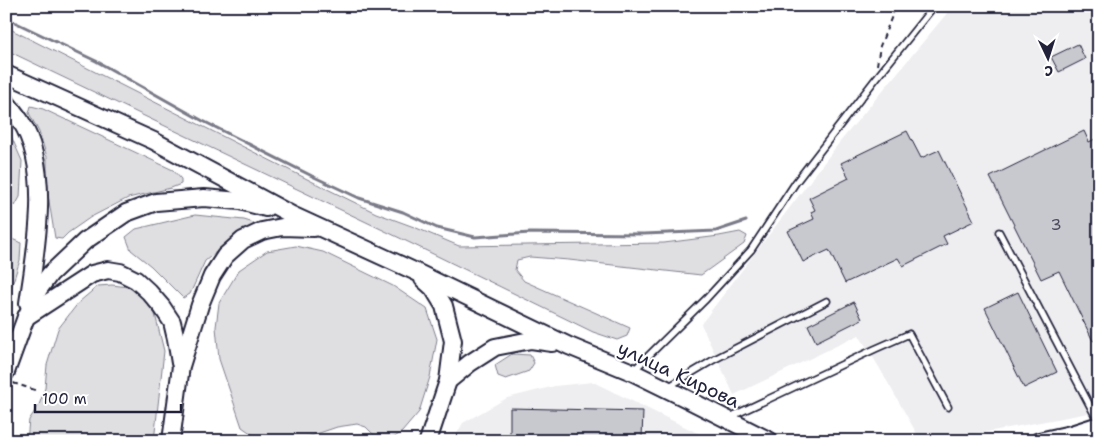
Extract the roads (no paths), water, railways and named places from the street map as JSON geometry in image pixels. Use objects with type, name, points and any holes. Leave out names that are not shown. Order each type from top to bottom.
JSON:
[{"type":"street","points":[[6,74],[154,141],[292,215],[414,271],[569,346]]},
{"type":"street","points":[[6,102],[21,121],[29,138],[38,176],[36,248],[26,317]]},
{"type":"street","points":[[6,372],[26,317],[39,289],[50,274],[85,241],[126,213],[156,202],[204,198],[240,201],[292,215]]},
{"type":"street","points":[[171,441],[180,366],[200,305],[212,276],[225,256],[243,240],[262,231],[282,227],[322,229]]},
{"type":"street","points":[[26,317],[92,274],[108,270],[120,272],[136,280],[150,292],[172,322],[180,366]]},
{"type":"street","points":[[414,271],[433,288],[444,306],[453,341],[448,382],[428,441]]},
{"type":"street","points":[[448,382],[470,363],[495,347],[531,340],[569,346]]},
{"type":"street","name":"улица Кирова","points":[[569,346],[666,388],[770,441]]},
{"type":"street","points":[[1039,441],[1070,434],[1099,424]]},
{"type":"lane","points":[[632,372],[706,300],[751,250],[796,182],[874,80],[934,6]]},
{"type":"lane","points":[[999,232],[1099,424]]},
{"type":"lane","points":[[666,388],[715,358],[827,301]]},
{"type":"lane","points":[[726,418],[909,334],[948,407]]},
{"type":"waterway","points":[[6,18],[96,61],[203,121],[312,176],[359,198],[403,212],[437,228],[475,237],[530,233],[644,234],[716,231],[746,221]]}]
